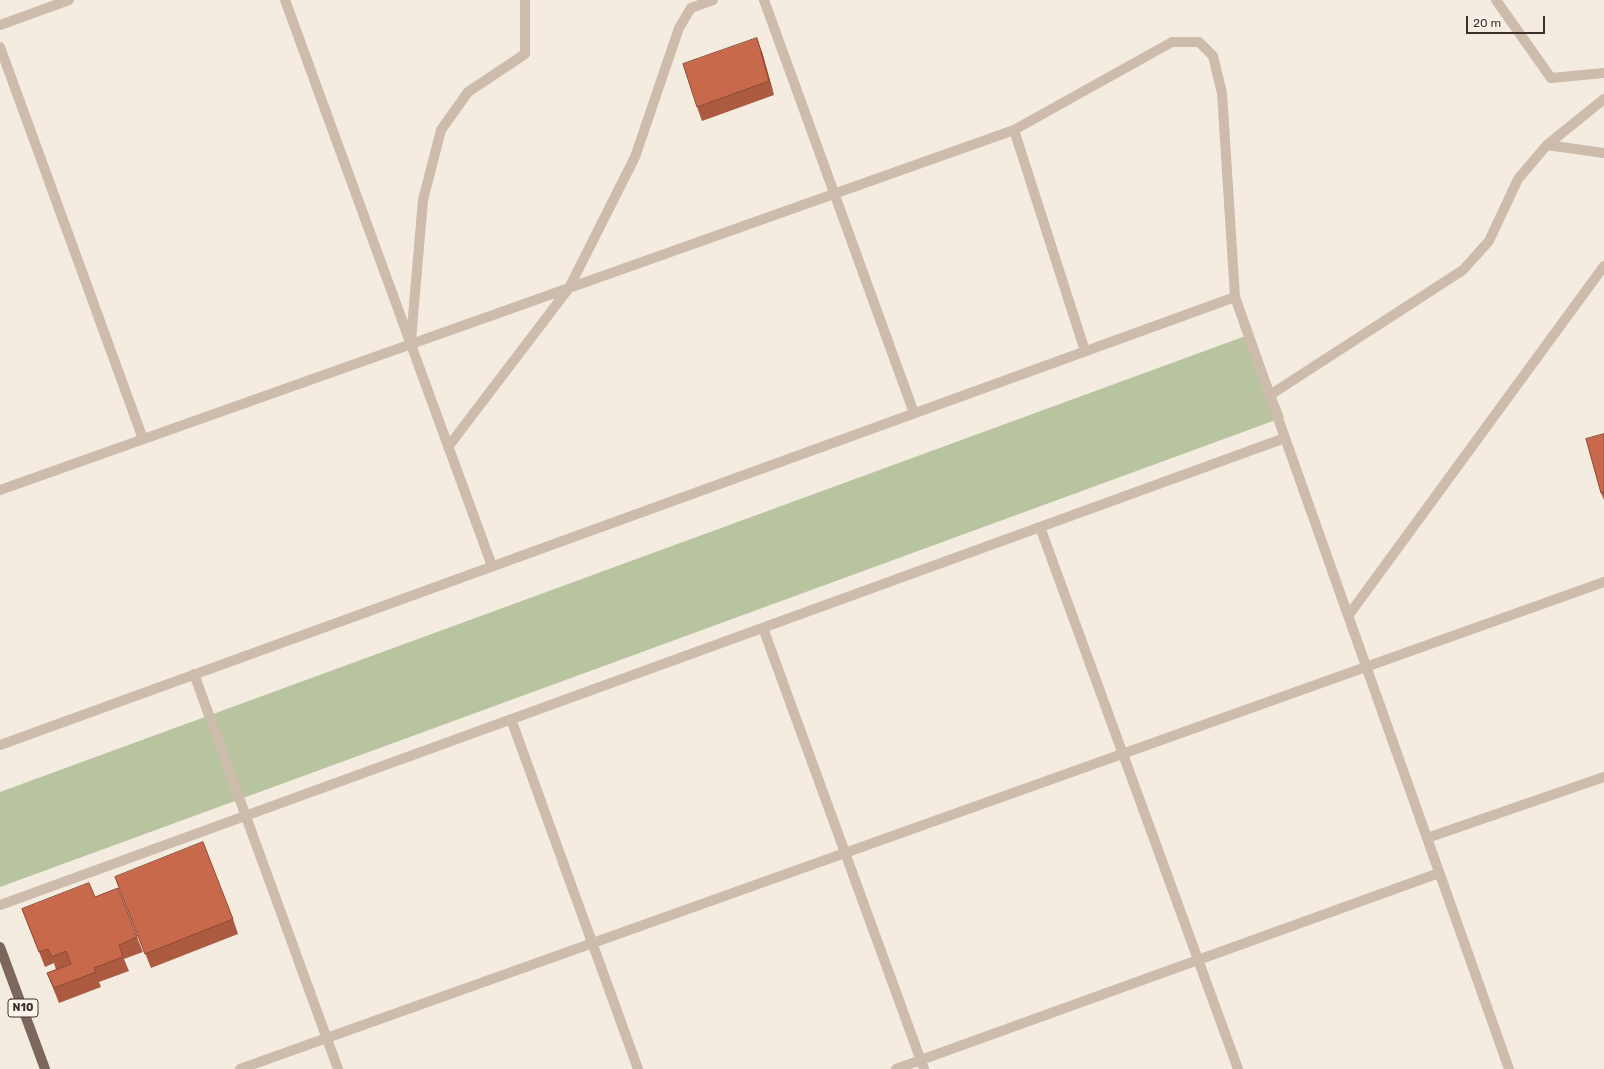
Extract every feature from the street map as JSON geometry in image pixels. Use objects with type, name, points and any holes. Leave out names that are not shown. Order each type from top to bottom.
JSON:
[{"type":"main road","name":"N10","points":[[0,947],[45,1069]]},
{"type":"street","points":[[0,25],[69,0]]},
{"type":"street","points":[[285,0],[492,566]]},
{"type":"street","points":[[410,344],[423,200],[441,130],[468,92],[525,54],[525,0]]},
{"type":"street","points":[[448,447],[569,288],[635,157],[679,28],[691,8],[713,0]]},
{"type":"street","points":[[764,0],[914,413]]},
{"type":"street","points":[[1496,0],[1552,78],[1604,73]]},
{"type":"street","points":[[0,490],[1014,130],[1172,42],[1198,42],[1213,56],[1222,93],[1234,296],[1509,1069]]},
{"type":"street","points":[[0,47],[143,439]]},
{"type":"street","points":[[1270,395],[1463,270],[1489,241],[1518,179],[1547,145],[1604,99]]},
{"type":"street","points":[[1014,130],[1085,351]]},
{"type":"street","points":[[1547,145],[1604,152]]},
{"type":"street","points":[[1348,616],[1604,266]]},
{"type":"street","points":[[0,745],[1234,296]]},
{"type":"street","points":[[0,905],[1284,438]]},
{"type":"street","points":[[1040,527],[1238,1069]]},
{"type":"street","points":[[240,1069],[1604,582]]},
{"type":"street","points":[[763,628],[922,1064]]},
{"type":"street","points":[[194,674],[338,1069]]},
{"type":"street","points":[[511,719],[638,1069]]},
{"type":"street","points":[[1427,838],[1604,777]]},
{"type":"street","points":[[896,1069],[922,1064],[1198,960],[1439,873]]},
{"type":"green space","points":[[1251,334],[1284,417],[0,887],[0,792]]},
{"type":"building","points":[[757,38],[769,81],[697,107],[683,64]]},
{"type":"building","points":[[1604,434],[1604,492],[1601,493],[1586,439]]},
{"type":"building","points":[[203,842],[233,919],[145,954],[115,877]]},
{"type":"building","points":[[89,883],[95,897],[118,888],[137,937],[119,945],[123,957],[94,968],[96,972],[54,988],[47,973],[71,964],[66,951],[52,957],[48,949],[39,952],[22,909]]}]
